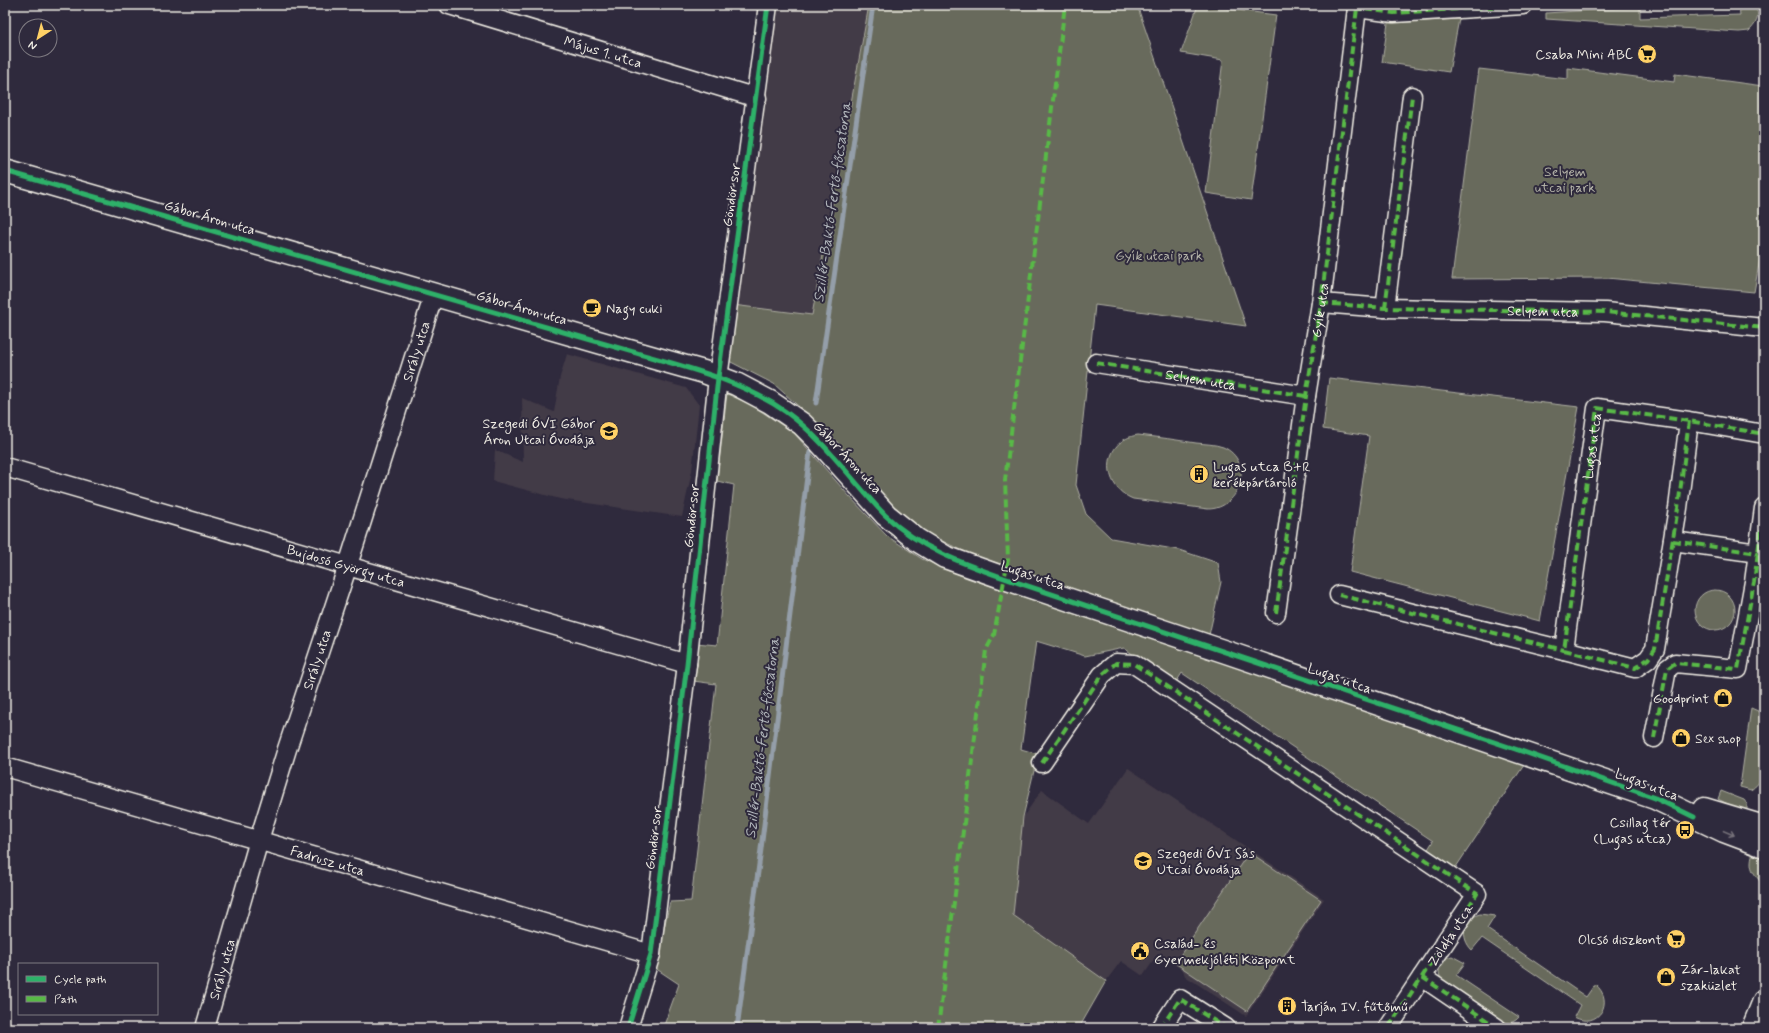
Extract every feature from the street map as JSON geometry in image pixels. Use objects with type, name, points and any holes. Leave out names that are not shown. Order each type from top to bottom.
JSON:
[{"type":"street","name":"Május 1. utca","points":[[449,5],[757,98]]},
{"type":"street","name":"Göndör sor","points":[[628,1028],[651,954],[687,664],[718,378],[757,98],[768,5]]},
{"type":"street","points":[[1357,6],[1394,13],[1523,5]]},
{"type":"street","name":"Gyík utca","points":[[1276,613],[1306,396],[1321,303],[1357,6]]},
{"type":"street","points":[[1385,308],[1412,96]]},
{"type":"street","name":"Gábor Áron utca","points":[[5,171],[690,368],[718,378],[754,393],[787,413],[820,442],[886,515],[904,532],[946,557],[975,568]]},
{"type":"street","name":"Sirály utca","points":[[205,1028],[259,840],[434,294]]},
{"type":"street","name":"Selyem utca","points":[[1321,303],[1385,308],[1605,312],[1764,328]]},
{"type":"street","name":"Selyem utca","points":[[1096,363],[1306,396]]},
{"type":"street","name":"Lugas utca","points":[[1564,650],[1597,408],[1689,421],[1764,434]]},
{"type":"street","points":[[1339,595],[1635,668],[1648,659],[1655,649],[1673,541],[1689,421]]},
{"type":"street","name":"Bujdosó György utca","points":[[5,467],[687,664]]},
{"type":"street","points":[[1654,738],[1668,669],[1674,663],[1738,669],[1758,553],[1764,508]]},
{"type":"street","points":[[1673,541],[1758,553]]},
{"type":"street","name":"Lugas utca","points":[[975,568],[1524,752],[1655,798],[1724,831],[1764,846]]},
{"type":"street","name":"Zöldfa utca","points":[[1042,763],[1102,675],[1116,663],[1134,664],[1477,894],[1388,1028]]},
{"type":"street","name":"Fadrusz utca","points":[[5,767],[651,954]]},
{"type":"street","name":"Lugas utca","points":[[1655,798],[1699,807],[1764,827]]},
{"type":"street","name":"Zöldfa utca","points":[[1422,977],[1498,1028]]},
{"type":"street","points":[[1161,1028],[1180,998],[1226,1028]]},
{"type":"street","points":[[1753,1028],[1764,1001]]},
{"type":"shaded area","points":[[772,5],[869,5],[812,315],[733,305]]},
{"type":"shaded area","name":"Szegedi ÓVI Gábor Áron Utcai Óvodája","points":[[567,354],[686,388],[699,405],[692,471],[682,517],[560,499],[493,481],[495,450],[523,462],[522,398],[554,412],[560,377]]},
{"type":"shaded area","name":"Szegedi ÓVI Sás Utcai Óvodája","points":[[1128,768],[1324,899],[1246,1016],[1185,976],[1183,970],[1158,954],[1143,976],[1121,961],[1106,981],[1013,915],[1023,817],[1042,790],[1089,824]]},
{"type":"green space","name":"Gyík utcai park","points":[[869,5],[1137,5],[1246,326],[1095,305],[1076,485],[1086,514],[1111,538],[1179,550],[1218,563],[1221,582],[1209,635],[970,554],[925,533],[881,495],[817,423],[774,384],[727,360],[733,305],[812,315]]},
{"type":"green space","points":[[1198,5],[1276,15],[1251,200],[1206,193],[1223,60],[1181,53]]},
{"type":"green space","points":[[1739,5],[1754,5],[1756,9],[1758,16],[1754,25],[1749,31],[1739,32],[1546,19],[1546,13],[1640,7],[1640,18],[1740,15]]},
{"type":"green space","points":[[1459,19],[1449,72],[1382,62],[1388,23]]},
{"type":"green space","name":"Selyem utcai park","points":[[1568,68],[1674,82],[1675,74],[1763,86],[1761,106],[1764,106],[1764,236],[1754,292],[1607,278],[1452,279],[1479,69],[1568,79]]},
{"type":"green space","points":[[1329,378],[1579,407],[1540,621],[1350,572],[1369,436],[1323,429]]},
{"type":"green space","points":[[727,394],[750,404],[794,433],[850,497],[887,536],[922,559],[967,578],[1526,762],[1454,870],[1427,851],[1433,841],[1182,673],[1175,684],[1124,648],[1085,656],[1036,641],[1021,749],[1038,754],[1023,817],[1013,915],[1106,981],[1079,1028],[663,1028],[679,984],[655,968],[670,902],[691,901],[716,684],[693,681],[696,643],[717,645],[734,485],[717,481]]},
{"type":"green space","points":[[1138,435],[1223,447],[1233,454],[1239,463],[1241,473],[1240,483],[1236,493],[1229,501],[1219,507],[1208,509],[1133,499],[1122,493],[1115,484],[1111,474],[1110,464],[1112,454],[1117,445],[1126,439]]},
{"type":"green space","points":[[1719,590],[1726,593],[1732,599],[1735,610],[1734,618],[1726,627],[1719,630],[1711,630],[1704,627],[1696,618],[1695,606],[1698,599],[1707,591]]},
{"type":"green space","points":[[1751,708],[1758,711],[1760,717],[1764,734],[1765,762],[1761,780],[1751,790],[1740,787]]},
{"type":"green space","points":[[1721,791],[1744,800],[1747,804],[1747,814],[1718,799]]},
{"type":"green space","points":[[1754,849],[1764,854],[1764,886],[1752,869],[1751,861]]},
{"type":"green space","points":[[1249,852],[1321,900],[1247,1011],[1175,963]]},
{"type":"green space","points":[[1480,914],[1495,916],[1487,929],[1586,997],[1595,984],[1601,991],[1604,998],[1604,1005],[1597,1017],[1590,1020],[1583,1020],[1574,1017],[1580,1005],[1482,938],[1472,950],[1466,940],[1466,924],[1474,916]]},
{"type":"green space","points":[[1452,956],[1465,963],[1456,975],[1519,1017],[1515,1021],[1511,1022],[1501,1021],[1442,981],[1439,973],[1440,966],[1444,960]]},
{"type":"waterway","name":"Szillér-Baktó-Fertő-főcsatorna","points":[[816,403],[873,5]]},
{"type":"waterway","name":"Szillér-Baktó-Fertő-főcsatorna","points":[[737,1028],[760,857],[810,452]]},
{"type":"marked path","points":[[938,1028],[986,650],[994,635],[1008,559],[1005,480],[1065,5]]},
{"type":"marked path","points":[[1357,5],[1357,8],[1394,13],[1523,5]]},
{"type":"marked path","points":[[1276,613],[1306,396],[1321,303],[1357,8]]},
{"type":"marked path","points":[[1385,308],[1412,96]]},
{"type":"marked path","points":[[1321,303],[1385,308],[1605,312],[1764,328]]},
{"type":"marked path","points":[[1096,363],[1306,396]]},
{"type":"marked path","points":[[1689,421],[1678,508],[1655,649],[1648,659],[1635,668],[1564,650],[1597,408],[1689,421],[1764,434]]},
{"type":"marked path","points":[[1654,738],[1667,669],[1675,663],[1738,669],[1754,582],[1764,508]]},
{"type":"marked path","points":[[1673,541],[1758,553]]},
{"type":"marked path","points":[[1339,595],[1564,650]]},
{"type":"marked path","points":[[1042,763],[1102,675],[1116,663],[1134,664],[1477,894],[1388,1028]]},
{"type":"marked path","points":[[1422,977],[1489,1022]]},
{"type":"marked path","points":[[1161,1028],[1180,999],[1226,1028]]},
{"type":"cycle path","points":[[628,1028],[651,954],[687,664],[718,378],[768,5]]},
{"type":"cycle path","points":[[5,171],[668,362],[729,382],[749,391],[786,412],[826,448],[873,502],[898,527],[926,545],[956,560],[1004,578],[1524,752],[1655,798],[1694,817]]},
{"type":"place","name":"Csaba Mini ABC","points":[[1647,54]]},
{"type":"place","name":"Nagy cuki","points":[[592,308]]},
{"type":"place","name":"Szegedi ÓVI Gábor Áron Utcai Óvodája","points":[[609,431]]},
{"type":"place","name":"Lugas utca B+R kerékpártároló","points":[[1199,474]]},
{"type":"place","name":"Goodprint","points":[[1723,698]]},
{"type":"place","name":"Sex shop","points":[[1681,738]]},
{"type":"place","name":"Csillag tér (Lugas utca)","points":[[1685,830]]},
{"type":"place","name":"Szegedi ÓVI Sás Utcai Óvodája","points":[[1143,861]]},
{"type":"place","name":"Olcsó diszkont","points":[[1676,939]]},
{"type":"place","name":"Család- és Gyermekjóléti Központ","points":[[1140,951]]},
{"type":"place","name":"Zár-lakat szaküzlet","points":[[1666,977]]},
{"type":"place","name":"Tarján IV. fűtőmű","points":[[1287,1006]]}]
